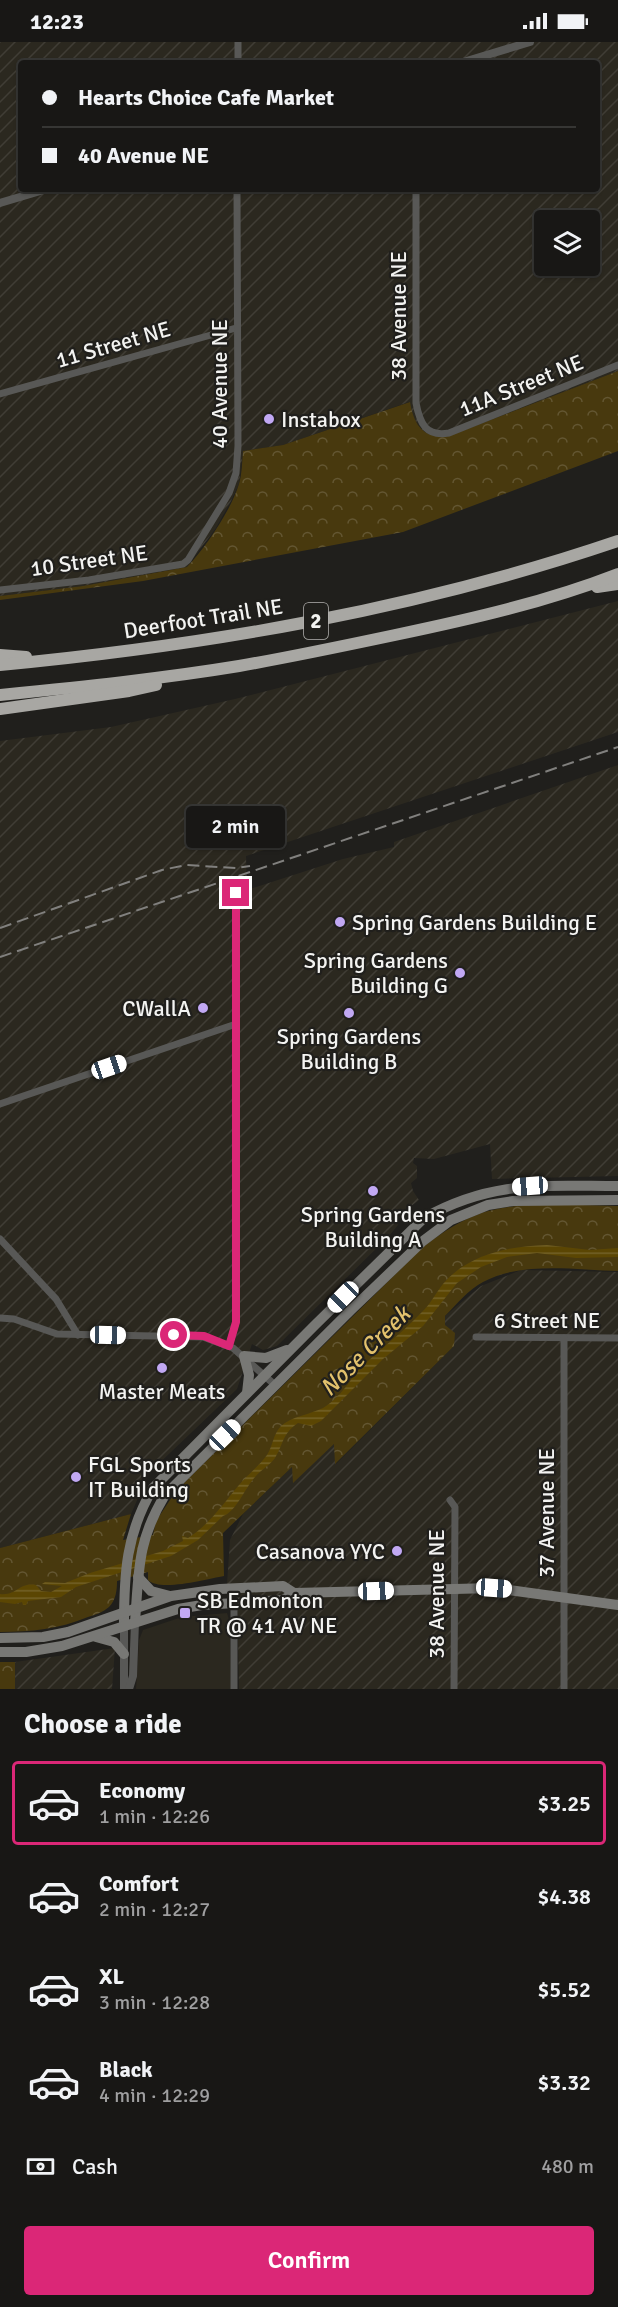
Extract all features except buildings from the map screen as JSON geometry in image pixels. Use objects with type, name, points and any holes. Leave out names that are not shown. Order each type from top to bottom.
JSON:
[{"type":"highway","points":[[570,557],[618,531]]},
{"type":"highway","name":"Deerfoot Trail NE","points":[[0,665],[57,660],[272,630],[412,601],[570,557],[618,541]]},
{"type":"highway","name":"2","points":[[0,695],[127,682],[238,666],[476,617],[575,590],[618,574]]},
{"type":"highway","points":[[575,590],[618,584]]},
{"type":"highway","points":[[0,655],[57,660]]},
{"type":"highway","points":[[0,709],[129,691],[238,666]]},
{"type":"main road","points":[[130,1624],[124,1612],[127,1551],[136,1522],[153,1488],[424,1218],[472,1196],[506,1188],[618,1186]]},
{"type":"main road","points":[[130,1624],[136,1607],[142,1545],[165,1495],[423,1241],[451,1220],[488,1205],[513,1201],[618,1200]]},
{"type":"main road","points":[[247,1394],[249,1375],[244,1356],[266,1358],[295,1345]]},
{"type":"main road","points":[[138,1577],[151,1591],[171,1596]]},
{"type":"main road","points":[[0,1638],[43,1637],[68,1632],[171,1596],[220,1589],[283,1586],[294,1593]]},
{"type":"main road","points":[[0,1652],[26,1652],[63,1647],[178,1609],[202,1605],[283,1600],[294,1593],[454,1588],[514,1590],[618,1605]]},
{"type":"main road","points":[[96,1637],[114,1642],[124,1654]]},
{"type":"street","points":[[238,42],[238,60]]},
{"type":"street","points":[[470,60],[530,42]]},
{"type":"street","points":[[0,203],[37,192]]},
{"type":"street","name":"40 Avenue NE","points":[[183,564],[188,560],[230,493],[236,472],[237,192]]},
{"type":"street","name":"38 Avenue NE","points":[[416,192],[416,404],[419,419],[426,428],[437,435]]},
{"type":"street","name":"11 Street NE","points":[[0,394],[236,328]]},
{"type":"street","name":"11A Street NE","points":[[437,435],[449,433],[618,366]]},
{"type":"street","name":"10 Street NE","points":[[0,590],[89,580],[183,564]]},
{"type":"street","points":[[229,1346],[236,1322],[236,893]]},
{"type":"street","points":[[0,1104],[236,1024]]},
{"type":"street","points":[[0,1239],[56,1299],[78,1335]]},
{"type":"street","points":[[0,1318],[19,1320],[54,1333],[192,1335],[216,1340],[244,1356],[275,1385]]},
{"type":"street","name":"6 Street NE","points":[[476,1337],[618,1338]]},
{"type":"street","name":"37 Avenue NE","points":[[564,1338],[564,1689]]},
{"type":"street","name":"38 Avenue NE","points":[[450,1500],[455,1507],[454,1689]]},
{"type":"street","points":[[234,1604],[234,1689]]},
{"type":"street","points":[[127,1689],[124,1654],[130,1624]]},
{"type":"street","points":[[127,1689],[134,1676],[130,1624]]},
{"type":"shaded area","points":[[0,42],[618,42],[618,371],[449,436],[433,436],[422,430],[412,416],[409,402],[283,445],[243,451],[239,484],[231,501],[216,528],[187,567],[83,586],[0,596]]},
{"type":"shaded area","points":[[618,601],[618,732],[246,856],[247,890],[343,859],[394,847],[394,842],[618,765],[618,1176],[492,1179],[490,1144],[434,1159],[414,1158],[417,1178],[411,1183],[419,1200],[400,1215],[398,1225],[389,1236],[277,1346],[263,1350],[252,1344],[237,1389],[149,1473],[131,1514],[0,1548],[0,741],[111,727],[235,699]]},
{"type":"shaded area","points":[[547,1245],[590,1250],[618,1248],[618,1257],[576,1258],[537,1253],[507,1257],[481,1267],[457,1283],[423,1326],[383,1359],[321,1421],[311,1426],[298,1423],[293,1427],[286,1435],[275,1458],[255,1477],[232,1510],[198,1540],[171,1556],[76,1587],[61,1597],[28,1601],[26,1605],[22,1602],[15,1604],[0,1602],[0,1594],[11,1593],[25,1585],[36,1585],[41,1591],[51,1592],[62,1586],[42,1584],[45,1582],[65,1583],[163,1551],[183,1541],[182,1536],[188,1538],[196,1533],[264,1459],[281,1426],[290,1420],[323,1408],[331,1402],[345,1388],[353,1375],[424,1310],[453,1274],[465,1265],[490,1254],[519,1247]]},
{"type":"shaded area","points":[[521,1270],[618,1272],[618,1689],[239,1689],[237,1584],[227,1584],[230,1540],[243,1514],[293,1466],[293,1482],[335,1443],[336,1464],[454,1346],[445,1325],[445,1316],[481,1286]]},
{"type":"shaded area","points":[[227,1613],[230,1623],[231,1689],[136,1689],[139,1640],[143,1630],[182,1617]]},
{"type":"shaded area","points":[[115,1648],[112,1689],[15,1689],[15,1662]]},
{"type":"green space","points":[[618,371],[618,451],[403,532],[143,581],[0,600],[0,596],[83,586],[187,567],[210,539],[230,505],[240,480],[243,451],[283,445],[410,402],[414,417],[421,429],[432,435],[449,436]]},
{"type":"green space","points":[[546,1204],[618,1206],[618,1271],[549,1268],[514,1271],[498,1275],[472,1289],[445,1316],[445,1325],[455,1333],[454,1346],[335,1464],[334,1444],[293,1483],[292,1467],[223,1533],[224,1576],[184,1584],[163,1585],[148,1580],[148,1572],[117,1581],[113,1601],[107,1609],[96,1614],[56,1627],[0,1632],[0,1548],[131,1514],[123,1540],[153,1535],[156,1521],[176,1491],[423,1247],[453,1226],[480,1214],[509,1207]]},
{"type":"green space","points":[[0,1662],[15,1662],[15,1689],[0,1689]]},
{"type":"railway","points":[[0,957],[618,747]]},
{"type":"railway","points":[[0,928],[162,870],[186,865],[236,868],[250,866]]},
{"type":"place","name":"Instabox","points":[[269,419]]},
{"type":"place","name":"Spring Gardens Building E","points":[[340,922]]},
{"type":"place","name":"Spring Gardens Building G","points":[[460,973]]},
{"type":"place","name":"CWallA","points":[[203,1008]]},
{"type":"place","name":"Spring Gardens Building B","points":[[349,1013]]},
{"type":"place","name":"Spring Gardens Building A","points":[[373,1191]]},
{"type":"place","name":"Master Meats","points":[[162,1368]]},
{"type":"place","name":"FGL Sports IT Building","points":[[76,1477]]},
{"type":"place","name":"Casanova YYC","points":[[397,1551]]},
{"type":"place","name":"SB Edmonton TR @ 41 AV NE","points":[[185,1613]]},
{"type":"route","points":[[174,1335],[204,1336],[229,1346],[236,1322],[236,893]]},
{"type":"water label","name":"Nose Creek","points":[[365,1351]]}]
